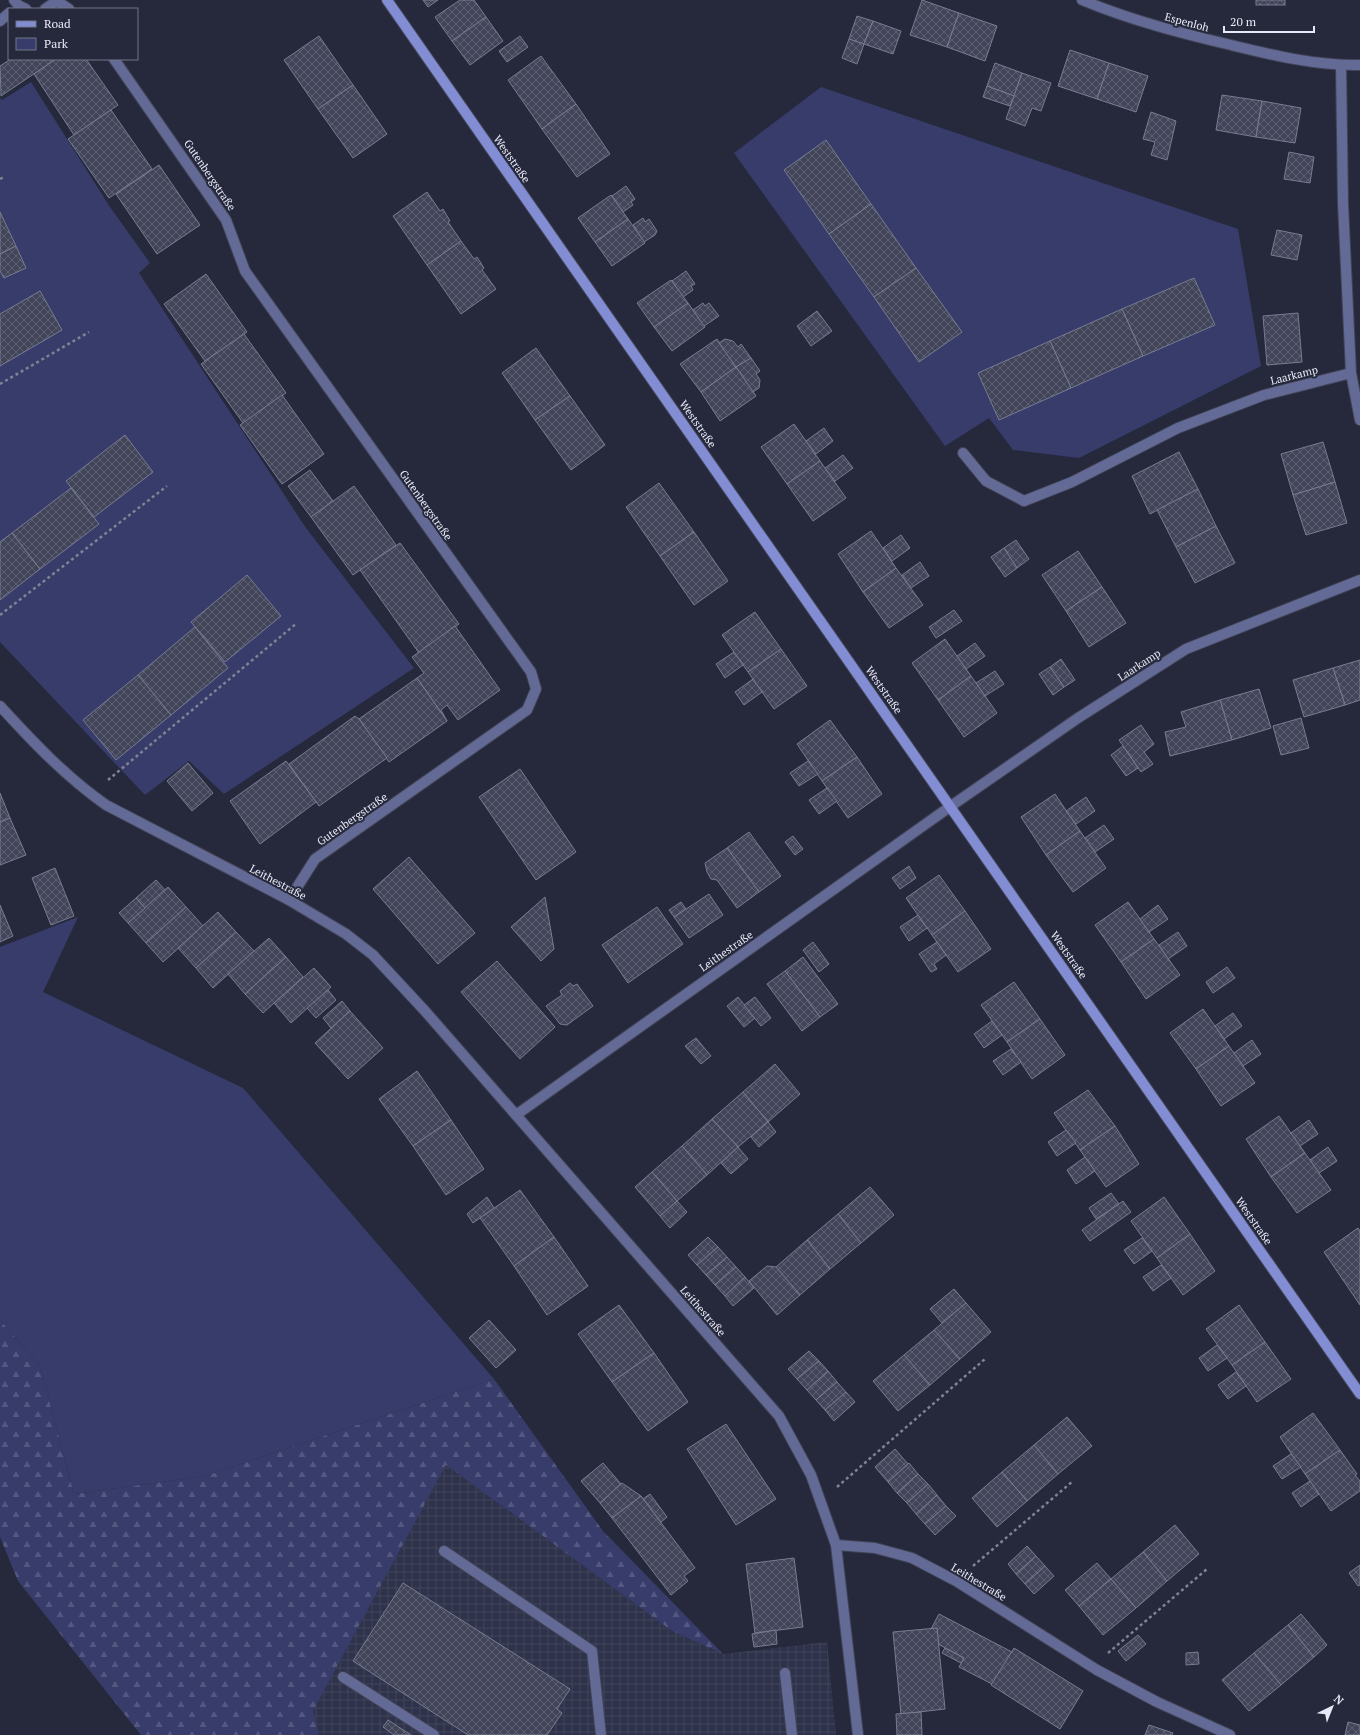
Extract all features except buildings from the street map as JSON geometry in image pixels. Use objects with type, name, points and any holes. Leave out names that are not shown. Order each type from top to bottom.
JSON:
[{"type":"street","name":"Weststraße","points":[[387,0],[1360,1394]]},
{"type":"street","name":"Espenloh","points":[[1082,0],[1116,14],[1186,34],[1268,54],[1341,66],[1360,65]]},
{"type":"street","points":[[47,8],[58,1],[68,8]]},
{"type":"street","points":[[0,21],[8,14]]},
{"type":"street","name":"Gutenbergstraße","points":[[115,60],[226,220],[245,271],[531,672],[536,689],[527,710],[315,858],[289,900]]},
{"type":"street","points":[[1341,66],[1343,204],[1351,373],[1360,420]]},
{"type":"street","name":"Laarkamp","points":[[963,452],[986,481],[1024,501],[1072,482],[1178,428],[1264,395],[1351,373]]},
{"type":"street","name":"Laarkamp","points":[[951,806],[1078,718],[1186,649],[1360,580]]},
{"type":"street","name":"Leithestraße","points":[[0,706],[39,749],[90,794],[106,805],[138,823],[289,900],[346,934],[373,955],[398,981],[779,1416],[811,1475],[836,1545],[858,1735]]},
{"type":"street","name":"Leithestraße","points":[[516,1115],[951,806]]},
{"type":"street","name":"Leithestraße","points":[[836,1545],[875,1548],[912,1558],[956,1581],[1094,1668],[1157,1702],[1230,1735]]},
{"type":"street","points":[[444,1551],[592,1651],[601,1735]]},
{"type":"street","points":[[785,1673],[792,1735]]},
{"type":"street","points":[[343,1677],[434,1735]]},
{"type":"path","points":[[0,178],[4,177]]},
{"type":"path","points":[[0,384],[90,332]]},
{"type":"path","points":[[0,615],[167,486]]},
{"type":"path","points":[[90,794],[297,623]]},
{"type":"path","points":[[821,1500],[985,1359]]},
{"type":"path","points":[[956,1581],[1073,1481]]},
{"type":"path","points":[[1094,1668],[1207,1569]]},
{"type":"shaded area","points":[[446,1465],[672,1631],[723,1654],[827,1642],[836,1735],[319,1735],[313,1711]]},
{"type":"green space","points":[[31,82],[110,207],[150,263],[139,273],[306,528],[414,668],[224,794],[189,761],[145,795],[0,642],[0,98],[2,100]]},
{"type":"green space","points":[[821,87],[1238,229],[1261,366],[1079,458],[1013,450],[989,418],[945,446],[734,153]]},
{"type":"green space","points":[[78,917],[43,992],[243,1088],[494,1379],[205,1476],[74,1494],[40,1366],[0,1320],[0,947]]},
{"type":"green space","points":[[0,1320],[40,1366],[74,1494],[205,1476],[494,1379],[603,1531],[723,1654],[672,1631],[446,1465],[313,1711],[319,1735],[141,1735],[18,1581],[0,1537]]}]
